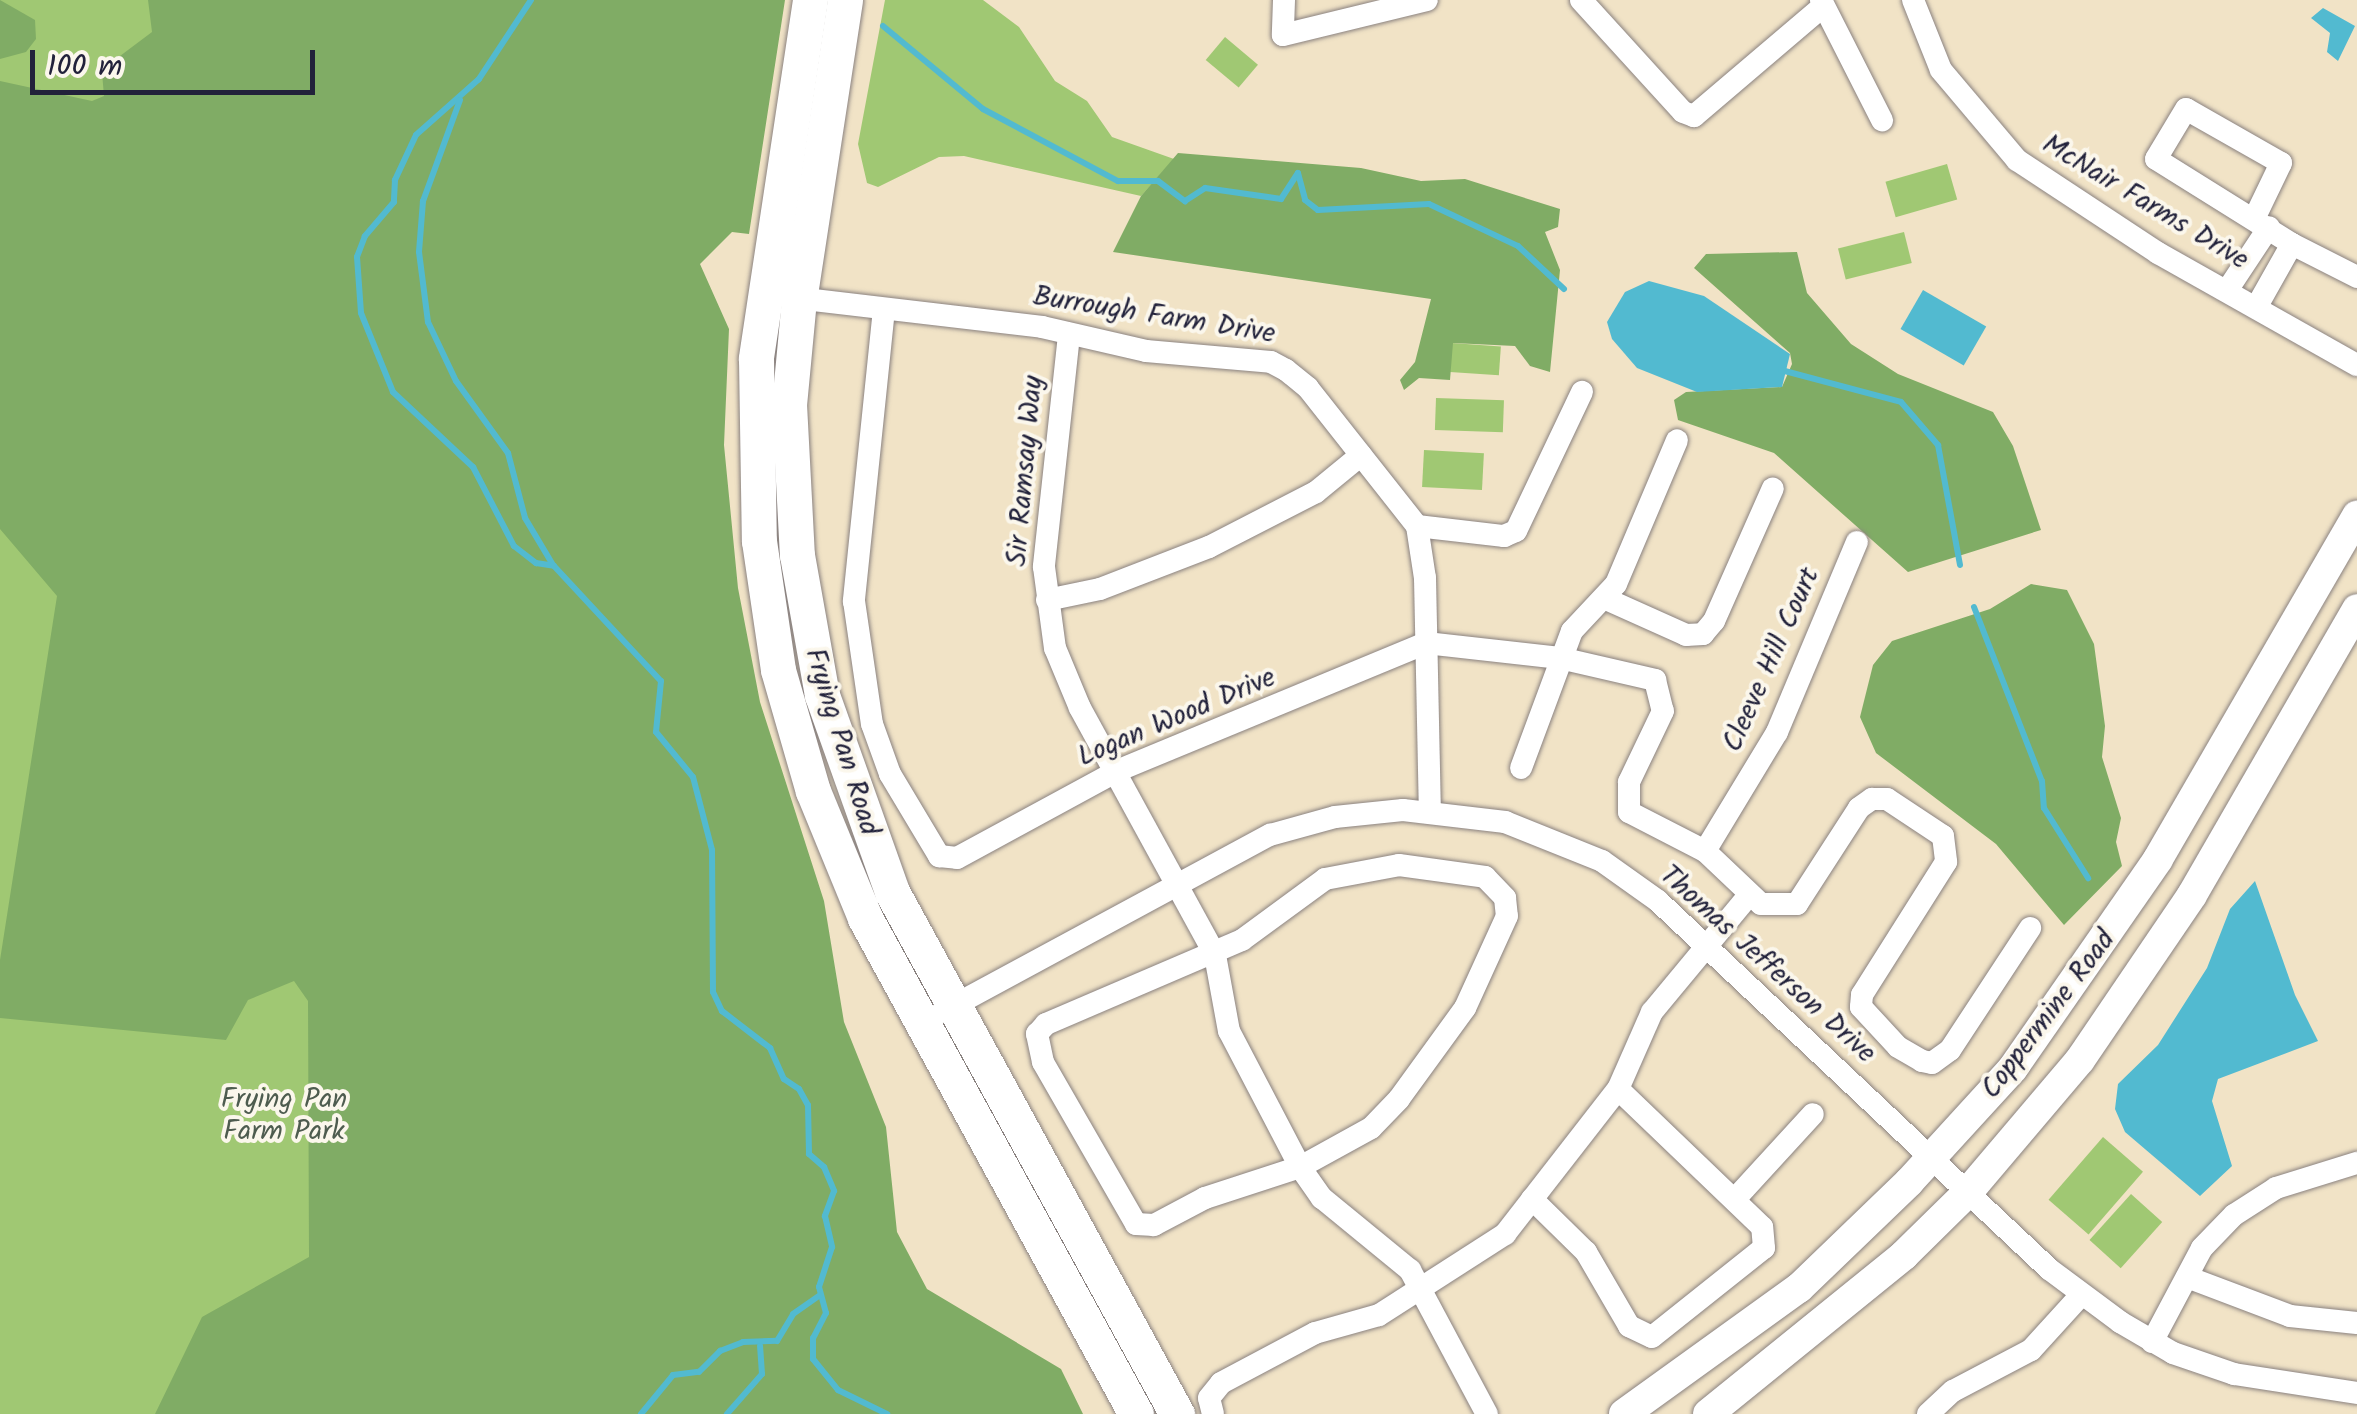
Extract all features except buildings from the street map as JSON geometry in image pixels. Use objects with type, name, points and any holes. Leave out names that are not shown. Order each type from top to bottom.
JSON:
[{"type":"main road","name":"Frying Pan Road","points":[[810,0],[763,294],[754,466],[778,670],[829,836],[920,1023],[1136,1414]]},
{"type":"main road","name":"Frying Pan Road","points":[[845,0],[799,299],[790,480],[822,695],[872,846],[953,1006],[1176,1414]]},
{"type":"street","points":[[1284,0],[1282,35],[1368,8],[1427,0]]},
{"type":"street","points":[[1580,0],[1683,112],[1694,116],[1822,4],[1882,120]]},
{"type":"street","name":"McNair Farms Drive","points":[[1913,0],[1941,70],[2017,160],[2158,253],[2357,365]]},
{"type":"street","points":[[2228,289],[2262,222],[2281,163],[2186,109],[2156,159],[2262,222],[2292,244],[2357,277]]},
{"type":"street","points":[[2258,306],[2292,244]]},
{"type":"street","name":"Burrough Farm Drive","points":[[763,294],[1069,335],[1146,352],[1271,362],[1308,388],[1417,526]]},
{"type":"street","name":"Logan Wood Drive","points":[[884,309],[854,601],[872,724],[890,774],[939,856],[957,858],[1117,771],[1426,642],[1560,658],[1643,675],[1660,687],[1663,711],[1624,799],[1636,818],[1705,851],[1749,895]]},
{"type":"street","name":"Sir Ramsay Way","points":[[1069,335],[1044,567],[1056,648],[1080,708],[1215,954],[1229,1032],[1300,1167],[1322,1198],[1399,1258],[1487,1414]]},
{"type":"street","points":[[1430,812],[1426,642],[1417,526],[1504,536],[1516,531],[1582,392]]},
{"type":"street","points":[[1521,768],[1560,658],[1583,614],[1606,599],[1677,440]]},
{"type":"street","points":[[1047,600],[1100,589],[1210,547],[1316,492],[1362,455]]},
{"type":"street","points":[[1606,599],[1686,636],[1703,634],[1714,622],[1773,488]]},
{"type":"street","name":"Coppermine Road","points":[[1624,1414],[1799,1288],[1930,1158],[2013,1068],[2096,956],[2357,516]]},
{"type":"street","name":"Cleeve Hill Court","points":[[1705,851],[1777,732],[1858,542]]},
{"type":"street","name":"Coppermine Road","points":[[1708,1414],[1836,1316],[1968,1192],[2080,1060],[2146,968],[2357,609]]},
{"type":"street","points":[[1213,1414],[1209,1398],[1221,1382],[1315,1334],[1350,1327],[1421,1292],[1480,1256],[1532,1199],[1618,1089],[1652,1012],[1703,943],[1749,895],[1774,908],[1797,904],[1860,808],[1872,799],[1887,800],[1943,836],[1946,862],[1862,995],[1861,1007],[1898,1048],[1932,1063],[1950,1050],[2030,928]]},
{"type":"street","name":"Thomas Jefferson Drive","points":[[920,1023],[1177,881],[1302,824],[1370,812],[1430,812],[1505,822],[1571,846],[1658,901],[2081,1295],[2152,1342],[2255,1380],[2357,1393]]},
{"type":"street","points":[[1448,867],[1486,877],[1505,898],[1505,928],[1487,969],[1399,1099],[1372,1128],[1300,1167],[1204,1198],[1154,1225],[1136,1224],[1038,1048],[1037,1034],[1046,1024],[1215,954],[1325,879],[1346,872],[1448,867]]},
{"type":"street","points":[[1532,1199],[1586,1252],[1628,1326],[1652,1337],[1764,1248],[1762,1227],[1618,1089]]},
{"type":"street","points":[[1735,1199],[1814,1114]]},
{"type":"street","points":[[2152,1342],[2202,1248],[2234,1215],[2276,1188],[2357,1163]]},
{"type":"street","points":[[2186,1277],[2290,1316],[2357,1323]]},
{"type":"street","points":[[1928,1414],[1952,1391],[2031,1350],[2081,1295]]},
{"type":"green space","name":"Frying Pan Farm Park","points":[[0,0],[456,0],[456,1414],[0,1414]]},
{"type":"green space","points":[[0,0],[35,20],[36,39],[26,52],[0,59]]},
{"type":"green space","points":[[148,0],[785,0],[749,234],[732,232],[700,264],[729,329],[724,445],[738,588],[760,702],[824,901],[844,1022],[886,1127],[897,1232],[927,1289],[1061,1369],[1083,1414],[155,1414],[202,1317],[309,1257],[308,1001],[294,981],[248,1000],[226,1040],[0,1018],[0,960],[57,596],[0,529],[0,81],[92,101],[104,96],[101,61],[120,56],[152,32]]},
{"type":"green space","points":[[885,0],[983,0],[1019,27],[1055,81],[1087,101],[1112,137],[1174,159],[1141,196],[964,156],[939,157],[878,187],[867,183],[858,144]]},
{"type":"green space","points":[[1225,37],[1258,65],[1239,88],[1206,60]]},
{"type":"green space","points":[[1178,153],[1361,168],[1421,181],[1465,179],[1560,209],[1558,227],[1545,232],[1560,270],[1550,372],[1530,366],[1515,346],[1453,343],[1450,380],[1419,378],[1404,390],[1400,380],[1415,362],[1431,299],[1113,252],[1141,196]]},
{"type":"green space","points":[[1947,164],[1957,200],[1896,217],[1885,182]]},
{"type":"green space","points":[[1904,232],[1912,263],[1846,280],[1838,248]]},
{"type":"green space","points":[[1797,252],[1807,293],[1851,344],[1898,374],[1993,412],[2013,446],[2041,530],[1908,572],[1774,453],[1678,420],[1674,400],[1686,392],[1782,387],[1792,364],[1790,353],[1694,268],[1706,254]]},
{"type":"green space","points":[[1452,343],[1501,346],[1499,375],[1450,372]]},
{"type":"green space","points":[[1436,398],[1504,400],[1503,432],[1435,430]]},
{"type":"green space","points":[[1424,450],[1484,453],[1482,490],[1422,487]]},
{"type":"green space","points":[[2031,584],[2067,590],[2094,644],[2105,726],[2102,757],[2121,818],[2116,842],[2122,866],[2064,925],[1996,844],[1876,753],[1860,717],[1873,665],[1892,641],[1990,609]]},
{"type":"green space","points":[[2103,1137],[2143,1172],[2089,1234],[2049,1200]]},
{"type":"green space","points":[[2131,1194],[2162,1222],[2121,1268],[2090,1240]]},
{"type":"water","points":[[2323,8],[2355,26],[2338,61],[2327,52],[2330,33],[2311,18]]},
{"type":"water","points":[[1649,281],[1704,296],[1790,354],[1782,387],[1697,392],[1637,368],[1612,339],[1607,322],[1625,292]]},
{"type":"water","points":[[1923,290],[1986,326],[1964,365],[1900,329]]},
{"type":"water","points":[[2255,881],[2295,995],[2318,1041],[2218,1079],[2212,1101],[2232,1166],[2200,1196],[2125,1132],[2115,1109],[2118,1084],[2158,1045],[2207,968],[2230,909]]},
{"type":"waterway","points":[[531,0],[479,79],[416,135],[395,180],[394,202],[365,236],[357,257],[361,313],[393,392],[473,467],[514,546],[536,563],[554,566],[661,681],[656,732],[693,777],[712,850],[713,992],[722,1011],[770,1048],[784,1079],[799,1089],[808,1105],[809,1154],[824,1167],[834,1191],[825,1216],[832,1247],[819,1287],[826,1313],[813,1338],[813,1359],[838,1390],[887,1414]]},
{"type":"waterway","points":[[883,26],[983,109],[1118,181],[1158,181],[1185,201],[1205,188],[1281,199],[1298,173],[1305,200],[1318,210],[1429,204],[1518,246],[1564,289]]},
{"type":"waterway","points":[[460,100],[423,201],[419,252],[428,322],[456,381],[508,453],[525,518],[553,565]]},
{"type":"waterway","points":[[1781,370],[1901,402],[1938,445],[1960,565]]},
{"type":"waterway","points":[[1974,607],[2042,781],[2044,808],[2088,878]]},
{"type":"waterway","points":[[641,1414],[673,1375],[699,1372],[720,1351],[743,1342],[777,1341],[793,1314],[819,1296]]},
{"type":"waterway","points":[[727,1414],[762,1374],[760,1346]]}]
